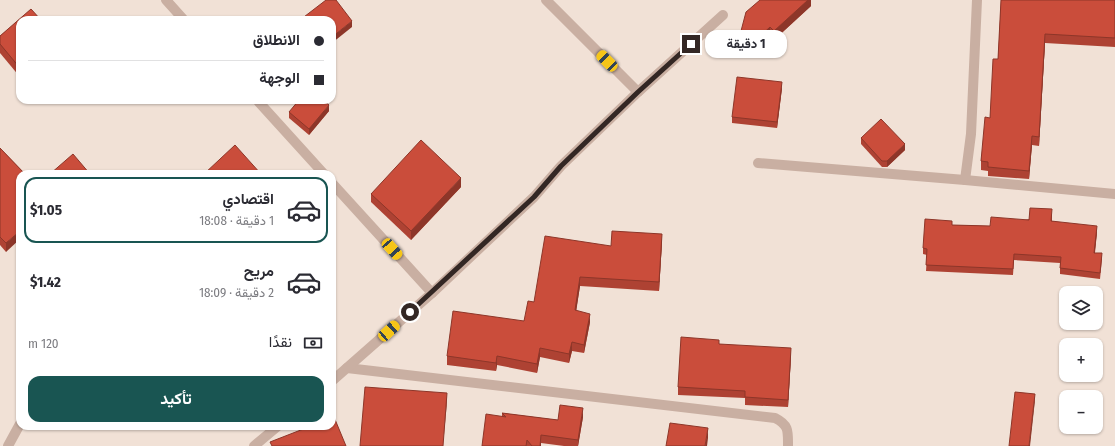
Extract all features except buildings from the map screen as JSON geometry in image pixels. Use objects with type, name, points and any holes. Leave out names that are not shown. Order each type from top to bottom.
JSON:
[{"type":"street","points":[[166,0],[180,16]]},
{"type":"street","points":[[546,0],[638,92]]},
{"type":"street","points":[[964,180],[971,134],[977,0]]},
{"type":"street","points":[[336,378],[432,293],[534,197],[561,166],[638,92],[723,15]]},
{"type":"street","points":[[261,104],[320,170]]},
{"type":"street","points":[[758,163],[1115,194]]},
{"type":"street","points":[[336,187],[432,293]]},
{"type":"street","points":[[347,368],[775,418],[783,422],[788,431],[788,446]]},
{"type":"street","points":[[8,446],[17,430]]},
{"type":"street","points":[[254,446],[273,430]]},
{"type":"route","points":[[410,312],[534,197],[561,166],[638,92],[691,44]]}]
